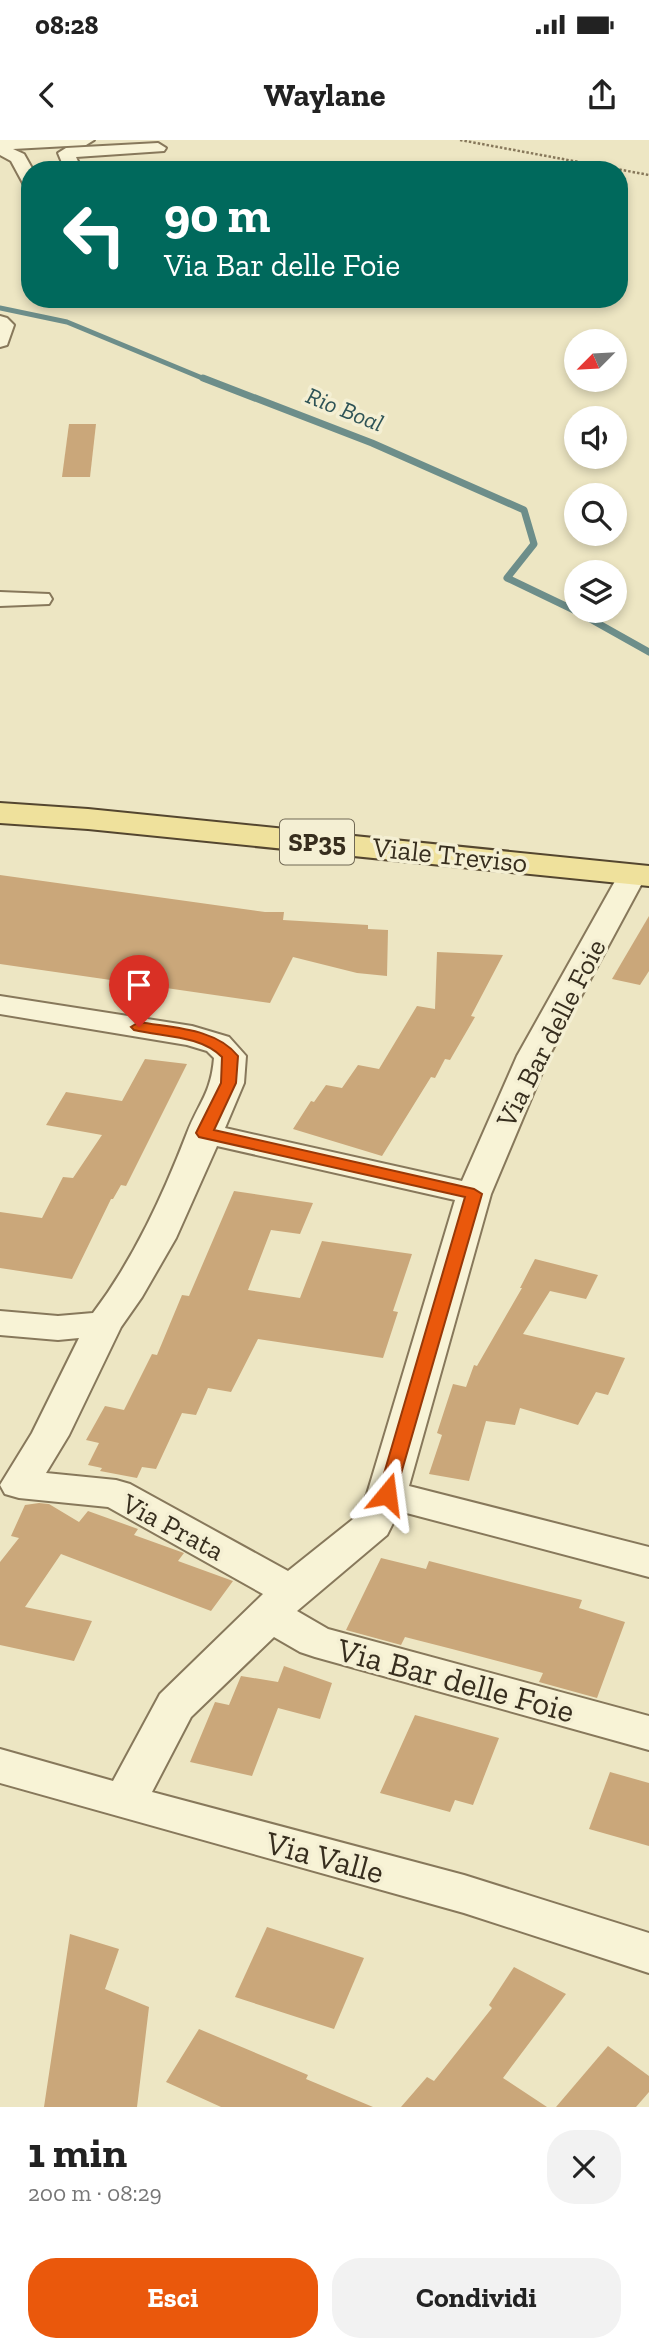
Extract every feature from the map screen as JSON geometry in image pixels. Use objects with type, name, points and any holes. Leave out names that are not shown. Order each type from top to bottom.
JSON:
[{"type":"main road","name":"Viale Treviso","points":[[0,813],[88,819],[641,875]]},
{"type":"street","points":[[0,147],[86,140]]},
{"type":"street","points":[[70,161],[66,153],[162,143]]},
{"type":"street","points":[[0,322],[4,325],[0,341]]},
{"type":"street","points":[[0,599],[40,599]]},
{"type":"street","name":"Via Bar delle Foie","points":[[124,1802],[175,1706],[280,1603],[373,1525],[387,1494],[474,1194],[533,1056],[641,875]]},
{"type":"street","points":[[0,1005],[192,1036],[218,1044],[230,1056],[228,1083],[204,1133],[164,1231],[128,1294],[104,1324],[58,1328],[0,1323]]},
{"type":"street","points":[[204,1133],[474,1194]]},
{"type":"street","name":"Via Prata","points":[[104,1324],[50,1435],[19,1484],[116,1494],[280,1603]]},
{"type":"street","points":[[387,1494],[649,1562]]},
{"type":"street","name":"Via Bar delle Foie","points":[[280,1603],[315,1642],[649,1734]]},
{"type":"street","name":"Via Valle","points":[[0,1766],[464,1894],[649,1953]]},
{"type":"path","points":[[460,140],[573,161]]},
{"type":"path","points":[[628,171],[649,175]]},
{"type":"building","points":[[69,424],[96,424],[90,477],[62,477]]},
{"type":"building","points":[[0,875],[265,912],[284,912],[283,920],[368,925],[368,929],[388,930],[387,976],[357,973],[293,957],[270,1003],[0,964]]},
{"type":"building","points":[[649,916],[649,971],[640,985],[612,979]]},
{"type":"building","points":[[437,952],[503,955],[471,1016],[475,1017],[450,1060],[445,1059],[435,1078],[431,1077],[382,1156],[293,1129],[311,1101],[314,1102],[326,1085],[342,1088],[358,1065],[379,1069],[417,1006],[435,1009]]},
{"type":"building","points":[[145,1059],[187,1064],[126,1186],[121,1185],[111,1199],[72,1279],[0,1268],[0,1212],[42,1218],[63,1177],[73,1178],[102,1135],[46,1125],[66,1092],[122,1101]]},
{"type":"building","points":[[234,1191],[313,1203],[300,1234],[271,1230],[248,1290],[300,1298],[322,1241],[412,1254],[393,1311],[398,1312],[383,1358],[258,1339],[231,1392],[208,1388],[196,1415],[182,1413],[156,1469],[142,1467],[137,1478],[100,1471],[102,1468],[88,1465],[99,1443],[86,1440],[105,1406],[124,1410],[152,1354],[157,1355],[182,1295],[189,1296]]},
{"type":"building","points":[[535,1259],[598,1275],[586,1299],[550,1291],[523,1334],[625,1358],[608,1395],[596,1392],[578,1425],[520,1408],[515,1425],[486,1421],[469,1481],[429,1474],[442,1435],[437,1433],[453,1384],[466,1387],[474,1365],[477,1366],[522,1288]]},
{"type":"building","points":[[49,1504],[79,1522],[88,1511],[138,1529],[134,1535],[184,1553],[178,1561],[233,1581],[211,1611],[61,1554],[25,1607],[92,1621],[74,1661],[0,1645],[0,1562],[19,1538],[11,1536],[25,1505]]},
{"type":"building","points":[[381,1558],[426,1569],[429,1561],[582,1600],[579,1608],[625,1622],[597,1698],[539,1682],[543,1673],[405,1637],[401,1645],[346,1630]]},
{"type":"building","points":[[284,1666],[332,1683],[320,1719],[278,1708],[252,1776],[190,1762],[215,1702],[229,1705],[241,1676],[278,1682]]},
{"type":"building","points":[[415,1715],[499,1738],[473,1805],[455,1800],[450,1812],[380,1793]]},
{"type":"building","points":[[610,1772],[649,1783],[649,1846],[589,1829]]},
{"type":"building","points":[[267,1927],[364,1958],[334,2029],[235,1997]]},
{"type":"building","points":[[70,1934],[119,1949],[105,1989],[149,2007],[137,2107],[44,2107]]},
{"type":"building","points":[[514,1967],[566,1994],[503,2078],[547,2107],[401,2107],[427,2077],[434,2081],[492,2008],[489,2005]]},
{"type":"building","points":[[199,2029],[308,2075],[306,2079],[373,2107],[221,2107],[166,2082]]},
{"type":"building","points":[[608,2046],[649,2076],[649,2092],[636,2107],[556,2107]]},
{"type":"waterway","name":"Rio Boal","points":[[0,308],[67,322],[207,380]]},
{"type":"waterway","name":"Rio Boal","points":[[203,378],[372,443],[524,510],[534,544],[507,578],[576,611],[649,652]]},
{"type":"route","points":[[139,1027],[192,1036],[218,1044],[230,1056],[228,1083],[204,1133],[474,1194],[387,1494]]}]
